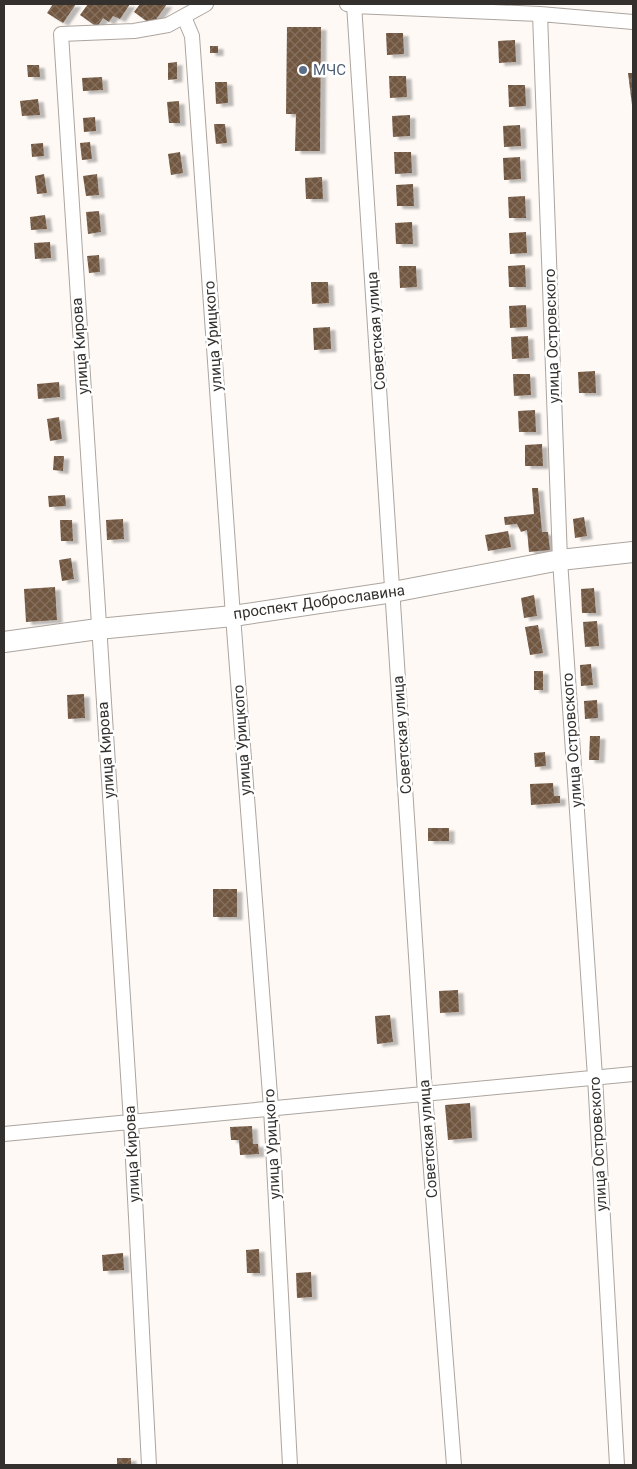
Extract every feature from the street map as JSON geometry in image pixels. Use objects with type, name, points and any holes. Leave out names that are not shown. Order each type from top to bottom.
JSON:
[{"type":"street","points":[[184,17],[206,4]]},
{"type":"street","points":[[352,5],[540,14],[633,22]]},
{"type":"street","name":"Советская улица","points":[[352,5],[393,592],[424,1094],[454,1465]]},
{"type":"street","name":"улица Островского","points":[[540,14],[560,560],[595,1077],[617,1465]]},
{"type":"street","name":"улица Кирова","points":[[149,1465],[131,1122],[61,34],[134,31],[168,25],[184,17]]},
{"type":"street","name":"улица Урицкого","points":[[184,17],[192,36],[233,616],[271,1108],[290,1465]]},
{"type":"street","name":"проспект Доброславина","points":[[4,642],[98,629],[233,616],[393,592],[560,560],[633,552]]},
{"type":"street","points":[[4,1134],[633,1074]]},
{"type":"building","points":[[53,4],[76,4],[63,23],[47,13]]},
{"type":"building","points":[[88,4],[130,4],[120,19],[113,16],[109,22],[103,18],[97,27],[80,15]]},
{"type":"building","points":[[140,4],[167,4],[152,25],[134,12]]},
{"type":"building","name":"МЧС","points":[[287,27],[321,27],[320,151],[295,151],[296,114],[286,114]]},
{"type":"building","points":[[386,33],[403,33],[404,54],[387,55]]},
{"type":"building","points":[[515,40],[516,62],[499,63],[498,41]]},
{"type":"building","points":[[210,46],[218,46],[218,53],[210,53]]},
{"type":"building","points":[[177,62],[177,79],[168,80],[168,63]]},
{"type":"building","points":[[27,65],[39,65],[40,77],[28,77]]},
{"type":"building","points":[[628,73],[633,73],[633,105],[632,105]]},
{"type":"building","points":[[389,76],[406,76],[407,97],[390,98]]},
{"type":"building","points":[[102,77],[103,90],[83,91],[82,78]]},
{"type":"building","points":[[215,82],[227,82],[228,103],[216,104]]},
{"type":"building","points":[[508,85],[525,85],[526,106],[509,107]]},
{"type":"building","points":[[38,99],[40,115],[22,116],[20,101]]},
{"type":"building","points":[[179,101],[180,123],[169,123],[167,102]]},
{"type":"building","points":[[410,115],[410,136],[393,137],[392,116]]},
{"type":"building","points":[[95,117],[96,131],[84,132],[83,118]]},
{"type":"building","points":[[214,124],[225,124],[227,143],[216,144]]},
{"type":"building","points":[[520,125],[521,146],[504,147],[503,126]]},
{"type":"building","points":[[90,142],[92,159],[82,160],[80,143]]},
{"type":"building","points":[[43,143],[44,156],[32,157],[31,144]]},
{"type":"building","points":[[180,152],[183,173],[171,175],[168,154]]},
{"type":"building","points":[[394,152],[411,152],[412,173],[395,174]]},
{"type":"building","points":[[520,157],[521,179],[504,180],[503,158]]},
{"type":"building","points":[[44,174],[47,193],[37,194],[35,176]]},
{"type":"building","points":[[97,174],[99,195],[86,196],[83,176]]},
{"type":"building","points":[[322,177],[323,199],[306,199],[305,178]]},
{"type":"building","points":[[413,184],[414,206],[397,206],[396,185]]},
{"type":"building","points":[[525,196],[526,218],[509,218],[508,197]]},
{"type":"building","points":[[99,211],[101,232],[88,234],[86,212]]},
{"type":"building","points":[[45,215],[47,229],[31,230],[30,217]]},
{"type":"building","points":[[412,222],[413,244],[396,244],[395,223]]},
{"type":"building","points":[[526,232],[527,253],[510,254],[509,233]]},
{"type":"building","points":[[50,242],[51,258],[35,259],[34,243]]},
{"type":"building","points":[[99,255],[100,272],[89,273],[87,256]]},
{"type":"building","points":[[525,265],[526,287],[509,287],[508,266]]},
{"type":"building","points":[[399,266],[416,266],[417,287],[400,288]]},
{"type":"building","points":[[311,282],[328,282],[329,303],[312,304]]},
{"type":"building","points":[[526,305],[527,327],[510,328],[509,306]]},
{"type":"building","points":[[330,327],[331,349],[314,350],[313,328]]},
{"type":"building","points":[[528,336],[529,358],[512,359],[511,337]]},
{"type":"building","points":[[595,371],[596,393],[579,393],[578,372]]},
{"type":"building","points":[[513,374],[530,374],[531,395],[514,396]]},
{"type":"building","points":[[59,382],[60,397],[38,399],[37,384]]},
{"type":"building","points":[[535,410],[536,432],[519,432],[518,411]]},
{"type":"building","points":[[59,417],[62,439],[50,441],[47,419]]},
{"type":"building","points":[[542,444],[543,466],[525,466],[525,445]]},
{"type":"building","points":[[54,456],[64,456],[63,471],[53,470]]},
{"type":"building","points":[[532,488],[538,488],[542,532],[548,532],[550,550],[529,552],[527,530],[521,532],[517,524],[505,525],[504,517],[534,514]]},
{"type":"building","points":[[65,495],[66,506],[49,507],[48,496]]},
{"type":"building","points":[[584,517],[587,536],[575,538],[573,519]]},
{"type":"building","points":[[123,519],[124,539],[107,540],[106,520]]},
{"type":"building","points":[[60,520],[72,520],[73,541],[61,541]]},
{"type":"building","points":[[508,531],[511,547],[488,551],[485,535]]},
{"type":"building","points":[[71,558],[74,579],[62,581],[59,560]]},
{"type":"building","points":[[55,587],[57,620],[26,622],[24,589]]},
{"type":"building","points":[[594,588],[596,613],[582,613],[581,589]]},
{"type":"building","points":[[534,595],[537,616],[524,618],[521,598]]},
{"type":"building","points":[[597,621],[599,646],[585,647],[583,622]]},
{"type":"building","points":[[538,625],[543,653],[530,655],[525,627]]},
{"type":"building","points":[[591,664],[593,685],[581,686],[580,665]]},
{"type":"building","points":[[534,671],[543,671],[543,690],[534,690]]},
{"type":"building","points":[[84,694],[85,718],[68,719],[67,695]]},
{"type":"building","points":[[597,700],[598,718],[585,719],[584,701]]},
{"type":"building","points":[[590,736],[600,736],[599,760],[589,760]]},
{"type":"building","points":[[545,752],[546,766],[535,767],[534,753]]},
{"type":"building","points":[[553,783],[554,796],[560,796],[560,803],[531,805],[530,784]]},
{"type":"building","points":[[428,828],[449,828],[449,841],[428,841]]},
{"type":"building","points":[[213,889],[237,889],[237,917],[213,917]]},
{"type":"building","points":[[458,990],[459,1012],[440,1013],[439,991]]},
{"type":"building","points":[[390,1015],[393,1042],[377,1044],[375,1016]]},
{"type":"building","points":[[470,1103],[472,1138],[448,1140],[445,1105]]},
{"type":"building","points":[[252,1126],[253,1144],[258,1144],[259,1154],[240,1155],[239,1140],[231,1140],[230,1127]]},
{"type":"building","points":[[259,1249],[260,1273],[247,1273],[246,1250]]},
{"type":"building","points":[[123,1253],[124,1270],[103,1271],[102,1255]]},
{"type":"building","points":[[311,1272],[312,1297],[297,1298],[296,1273]]},
{"type":"building","points":[[117,1458],[131,1458],[131,1465],[117,1465]]},
{"type":"place","name":"МЧС","points":[[303,70]]}]
